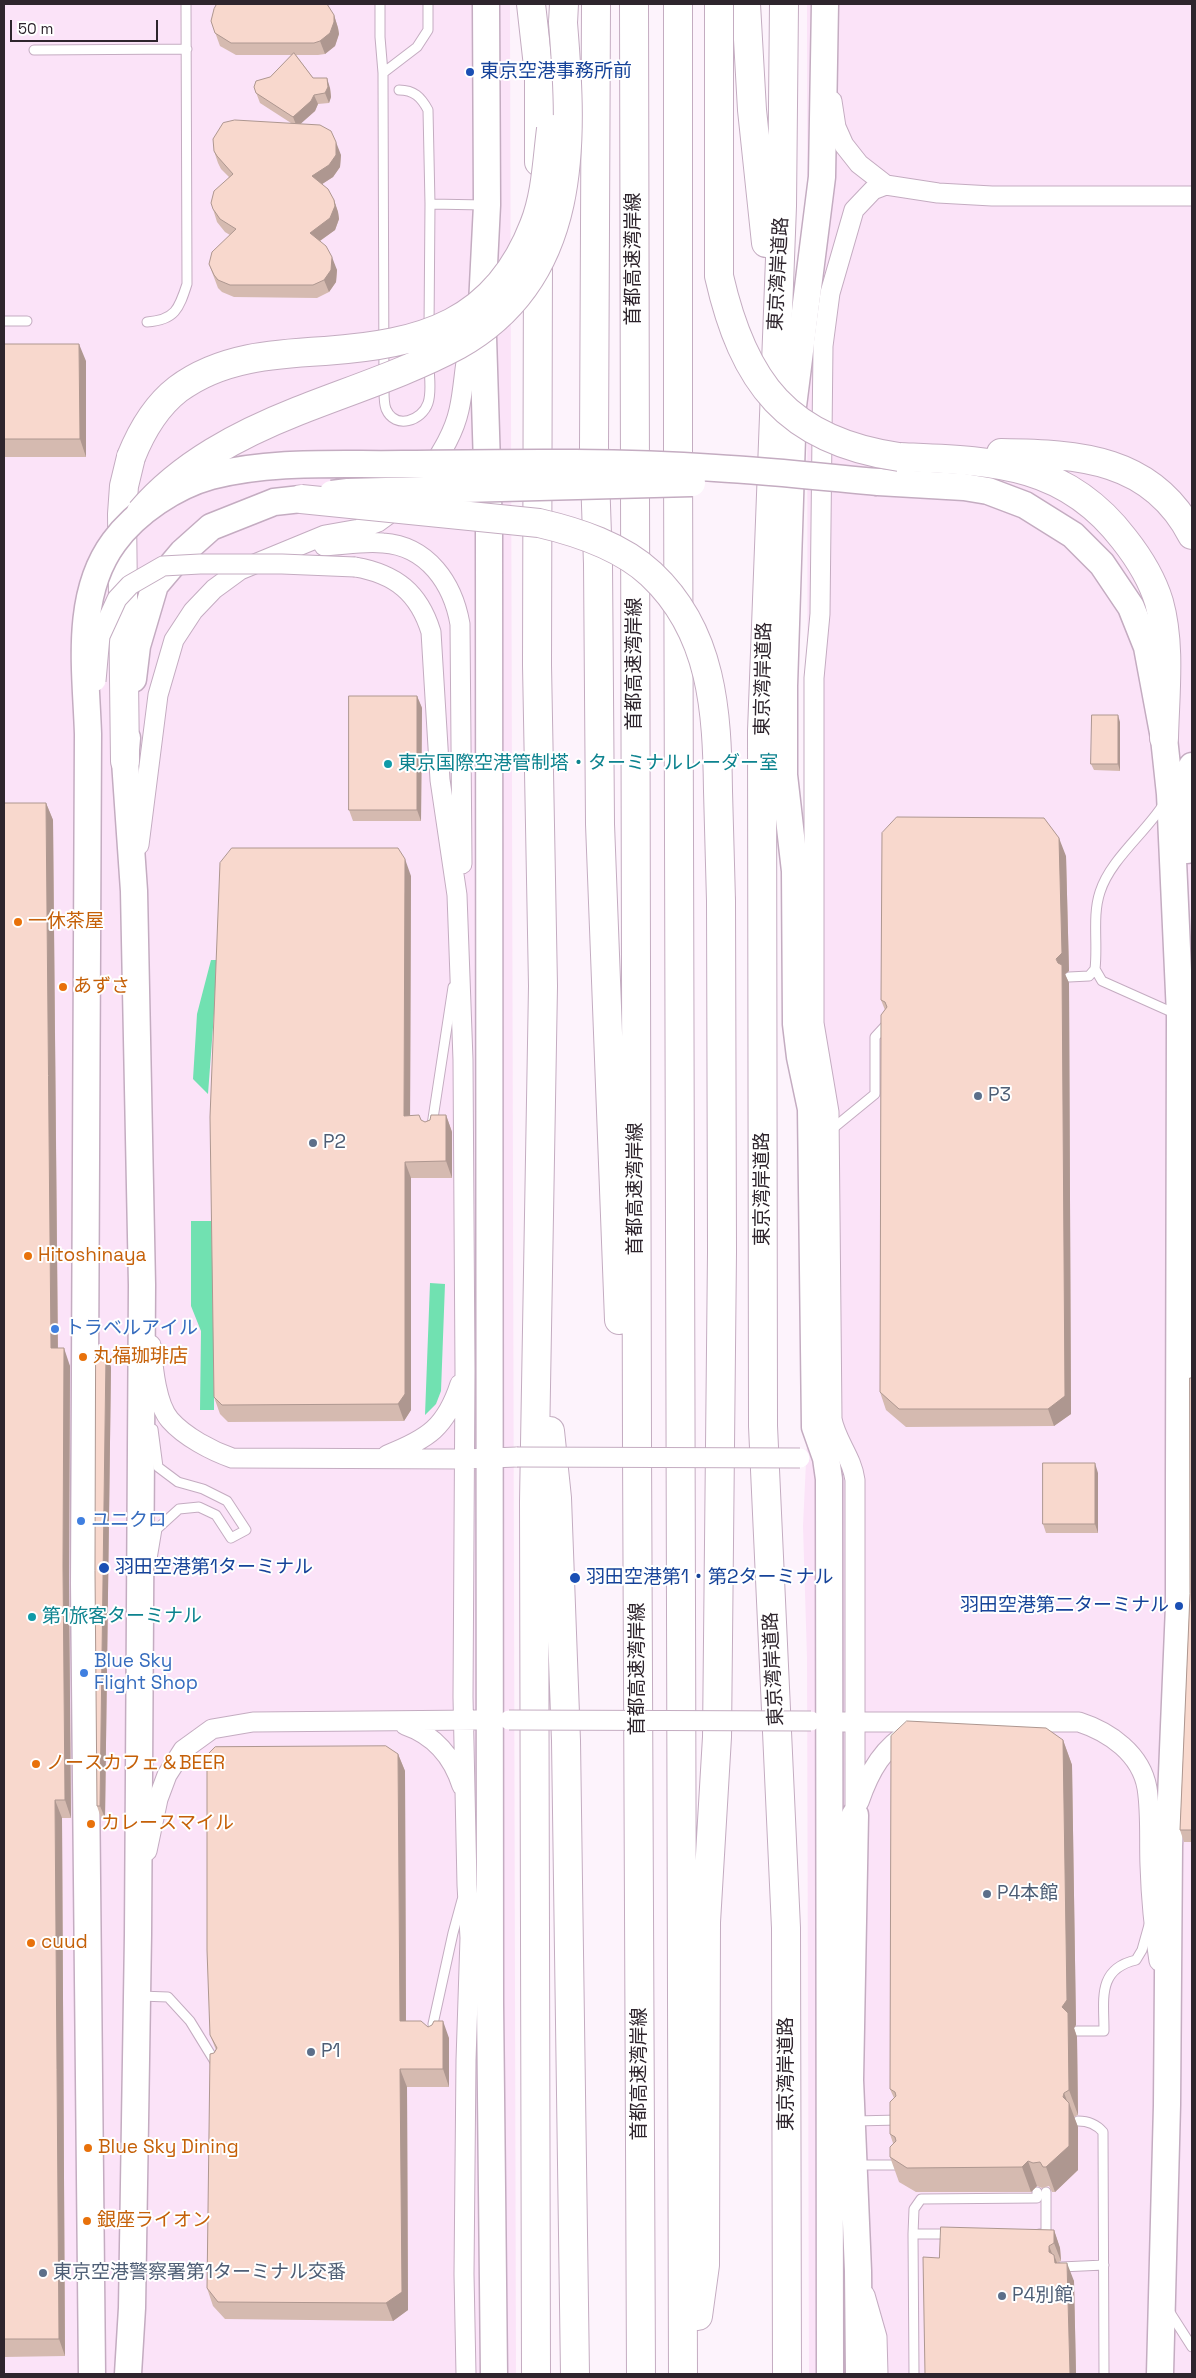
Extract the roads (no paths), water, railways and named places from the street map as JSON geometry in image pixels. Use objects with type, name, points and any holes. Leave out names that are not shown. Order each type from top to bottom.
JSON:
[{"type":"highway","points":[[531,4],[539,74],[537,666],[543,986],[538,1368],[534,1501],[536,2374]]},
{"type":"highway","points":[[596,4],[594,447],[598,564],[602,885],[621,1387],[637,1446]]},
{"type":"highway","name":"首都高速湾岸線","points":[[634,4],[641,2374]]},
{"type":"highway","points":[[678,4],[683,2374]]},
{"type":"highway","points":[[719,4],[719,276],[728,316],[743,353],[755,376],[784,409],[806,426],[847,446],[870,453],[899,457],[964,459],[1018,468],[1052,480],[1098,509],[1130,546],[1152,584],[1159,603],[1165,648],[1164,738]]},
{"type":"highway","points":[[746,4],[753,119],[776,317]]},
{"type":"highway","name":"東京湾岸道路","points":[[784,4],[784,112],[762,731],[763,1426],[786,1928],[787,2374]]},
{"type":"highway","points":[[539,74],[559,10]]},
{"type":"highway","points":[[125,761],[122,514],[124,486],[130,457],[140,434],[158,409],[177,390],[202,374],[262,355],[371,347],[418,338],[469,313],[487,298],[511,269],[535,224],[544,183],[559,10]]},
{"type":"highway","points":[[141,512],[160,490],[197,462],[273,422],[426,360],[457,345],[485,327],[515,298],[529,280],[547,249],[562,202],[569,90],[559,10]]},
{"type":"highway","points":[[964,459],[997,453],[1031,453],[1071,456],[1096,461],[1142,479],[1164,494],[1188,526]]},
{"type":"highway","points":[[301,499],[539,523],[569,530],[598,541],[625,555],[650,573],[669,593],[689,623],[703,656],[712,693],[717,741],[721,901],[722,1252],[717,1737],[706,1922],[705,2265],[690,2374]]},
{"type":"highway","points":[[538,1368],[549,1418],[557,1498],[566,1740],[575,2374]]},
{"type":"street","points":[[486,4],[487,205],[482,306],[489,529],[491,1457],[500,1720],[490,2003],[494,2374]]},
{"type":"street","points":[[825,4],[822,177],[793,406],[784,686],[784,775],[795,871],[795,1004],[798,1041],[811,1109],[815,1427],[826,1458],[829,1479],[832,1722],[830,2374]]},
{"type":"street","points":[[824,61],[836,127],[844,145],[859,164],[886,185],[938,193],[992,196],[1192,196]]},
{"type":"street","points":[[859,2374],[858,2271],[850,2080],[855,1815],[832,1722],[855,1480],[852,1466],[836,1435],[832,1419],[828,1100],[815,1037],[814,1023],[814,678],[820,614],[823,346],[830,293],[854,210],[873,190],[886,185]]},
{"type":"street","points":[[134,891],[158,695],[174,640],[193,611],[214,589],[240,570],[326,535],[378,522],[400,506],[422,483],[446,444],[459,411],[468,346],[482,306]]},
{"type":"street","points":[[92,2374],[84,1583],[88,734],[84,632],[96,575],[114,542],[141,512],[185,486],[210,476],[265,467],[470,463],[659,465],[964,487],[988,491],[1025,505],[1074,535],[1091,551],[1120,588],[1132,607],[1148,647],[1164,738],[1170,794],[1179,1005],[1179,1589],[1169,1846],[1160,2374]]},
{"type":"street","points":[[128,2374],[132,2308],[137,1996],[142,1285],[134,891],[125,761],[136,646],[155,585],[183,552],[211,526],[274,502],[348,492],[658,484],[793,485],[878,482]]},
{"type":"street","points":[[300,547],[384,543],[403,548],[420,557],[438,571],[448,585],[456,604],[460,624],[462,859],[457,895]]},
{"type":"street","points":[[88,734],[100,636],[117,599],[130,584],[163,566],[200,564],[355,567],[373,570],[405,587],[418,601],[432,632],[440,780],[457,895],[463,1060],[465,1371],[464,1721],[466,1885],[470,1938],[466,2060],[464,2274],[466,2374]]},
{"type":"street","points":[[1179,1005],[1192,766]]},
{"type":"street","points":[[142,1285],[156,1382],[170,1420],[210,1450],[232,1458],[826,1458]]},
{"type":"street","points":[[379,1458],[430,1435],[455,1401],[465,1371]]},
{"type":"street","points":[[138,1894],[158,1799],[167,1775],[183,1750],[212,1729],[253,1722],[500,1720],[832,1722],[939,1720],[1079,1722],[1111,1735],[1126,1749],[1136,1762],[1147,1787],[1151,1916],[1167,2004]]},
{"type":"street","points":[[855,1815],[872,1769],[884,1751],[898,1738],[939,1720]]},
{"type":"street","points":[[396,1722],[422,1731],[437,1744],[458,1772],[465,1796]]},
{"type":"street","points":[[858,2271],[876,2338],[878,2374]]},
{"type":"street","points":[[132,2308],[140,2374]]},
{"type":"lane","points":[[147,322],[162,321],[170,317],[179,303],[187,284],[186,4]]},
{"type":"lane","points":[[380,4],[383,74],[384,390],[386,409],[391,416],[400,421],[416,419],[423,412],[429,394],[430,204],[428,110],[421,98],[410,90],[399,90]]},
{"type":"lane","points":[[383,74],[417,47],[428,30],[428,4]]},
{"type":"lane","points":[[34,50],[187,49]]},
{"type":"lane","points":[[430,204],[487,205]]},
{"type":"lane","points":[[4,321],[27,321]]},
{"type":"lane","points":[[1170,794],[1153,821],[1109,875],[1100,891],[1097,905],[1095,969],[1102,981],[1179,1005]]},
{"type":"lane","points":[[431,1132],[458,960]]},
{"type":"lane","points":[[1069,977],[1089,976],[1095,969]]},
{"type":"lane","points":[[828,1132],[875,1094],[875,1037],[888,1024]]},
{"type":"lane","points":[[140,1631],[157,1529],[179,1509],[199,1506],[216,1515],[231,1538],[246,1530],[227,1501],[203,1489],[178,1482],[158,1467],[151,1420],[142,1401]]},
{"type":"lane","points":[[434,2038],[435,2015],[452,1933],[466,1885]]},
{"type":"lane","points":[[1077,2031],[1104,2031],[1104,1992],[1108,1976],[1122,1963],[1136,1960],[1142,1950],[1151,1916]]},
{"type":"lane","points":[[137,1996],[168,1997],[190,2021],[217,2065]]},
{"type":"lane","points":[[852,2121],[899,2120]]},
{"type":"lane","points":[[1078,2121],[1085,2121],[1098,2127],[1103,2132],[1104,2374]]},
{"type":"lane","points":[[853,2165],[899,2165]]},
{"type":"lane","points":[[914,2374],[914,2209],[921,2199],[1038,2198],[1042,2192],[1046,2234],[1027,2234]]},
{"type":"lane","points":[[913,2234],[961,2234]]},
{"type":"lane","points":[[1061,2267],[1104,2265]]},
{"type":"lane","points":[[1162,2300],[1192,2347]]},
{"type":"place","name":"東京空港事務所前","points":[[470,72]]},
{"type":"place","name":"東京国際空港管制塔・ターミナルレーダー室","points":[[388,764]]},
{"type":"place","name":"一休茶屋","points":[[18,922]]},
{"type":"place","name":"あずさ","points":[[63,987]]},
{"type":"place","name":"P3","points":[[978,1096]]},
{"type":"place","name":"P2","points":[[313,1143]]},
{"type":"place","name":"Hitoshinaya","points":[[28,1256]]},
{"type":"place","name":"トラベルアイル","points":[[55,1329]]},
{"type":"place","name":"丸福珈琲店","points":[[83,1357]]},
{"type":"place","name":"ユニクロ","points":[[81,1521]]},
{"type":"place","name":"羽田空港第1ターミナル","points":[[104,1568]]},
{"type":"place","name":"羽田空港第1・第2ターミナル","points":[[575,1578]]},
{"type":"place","name":"羽田空港第二ターミナル","points":[[1179,1606]]},
{"type":"place","name":"第1旅客ターミナル","points":[[32,1617]]},
{"type":"place","name":"Blue Sky Flight Shop","points":[[84,1673]]},
{"type":"place","name":"ノースカフェ＆BEER","points":[[36,1764]]},
{"type":"place","name":"カレースマイル","points":[[91,1824]]},
{"type":"place","name":"P4本館","points":[[987,1894]]},
{"type":"place","name":"cuud","points":[[31,1943]]},
{"type":"place","name":"P1","points":[[311,2052]]},
{"type":"place","name":"Blue Sky Dining","points":[[88,2148]]},
{"type":"place","name":"銀座ライオン","points":[[87,2221]]},
{"type":"place","name":"東京空港警察署第1ターミナル交番","points":[[43,2273]]},
{"type":"place","name":"P4別館","points":[[1002,2296]]}]
